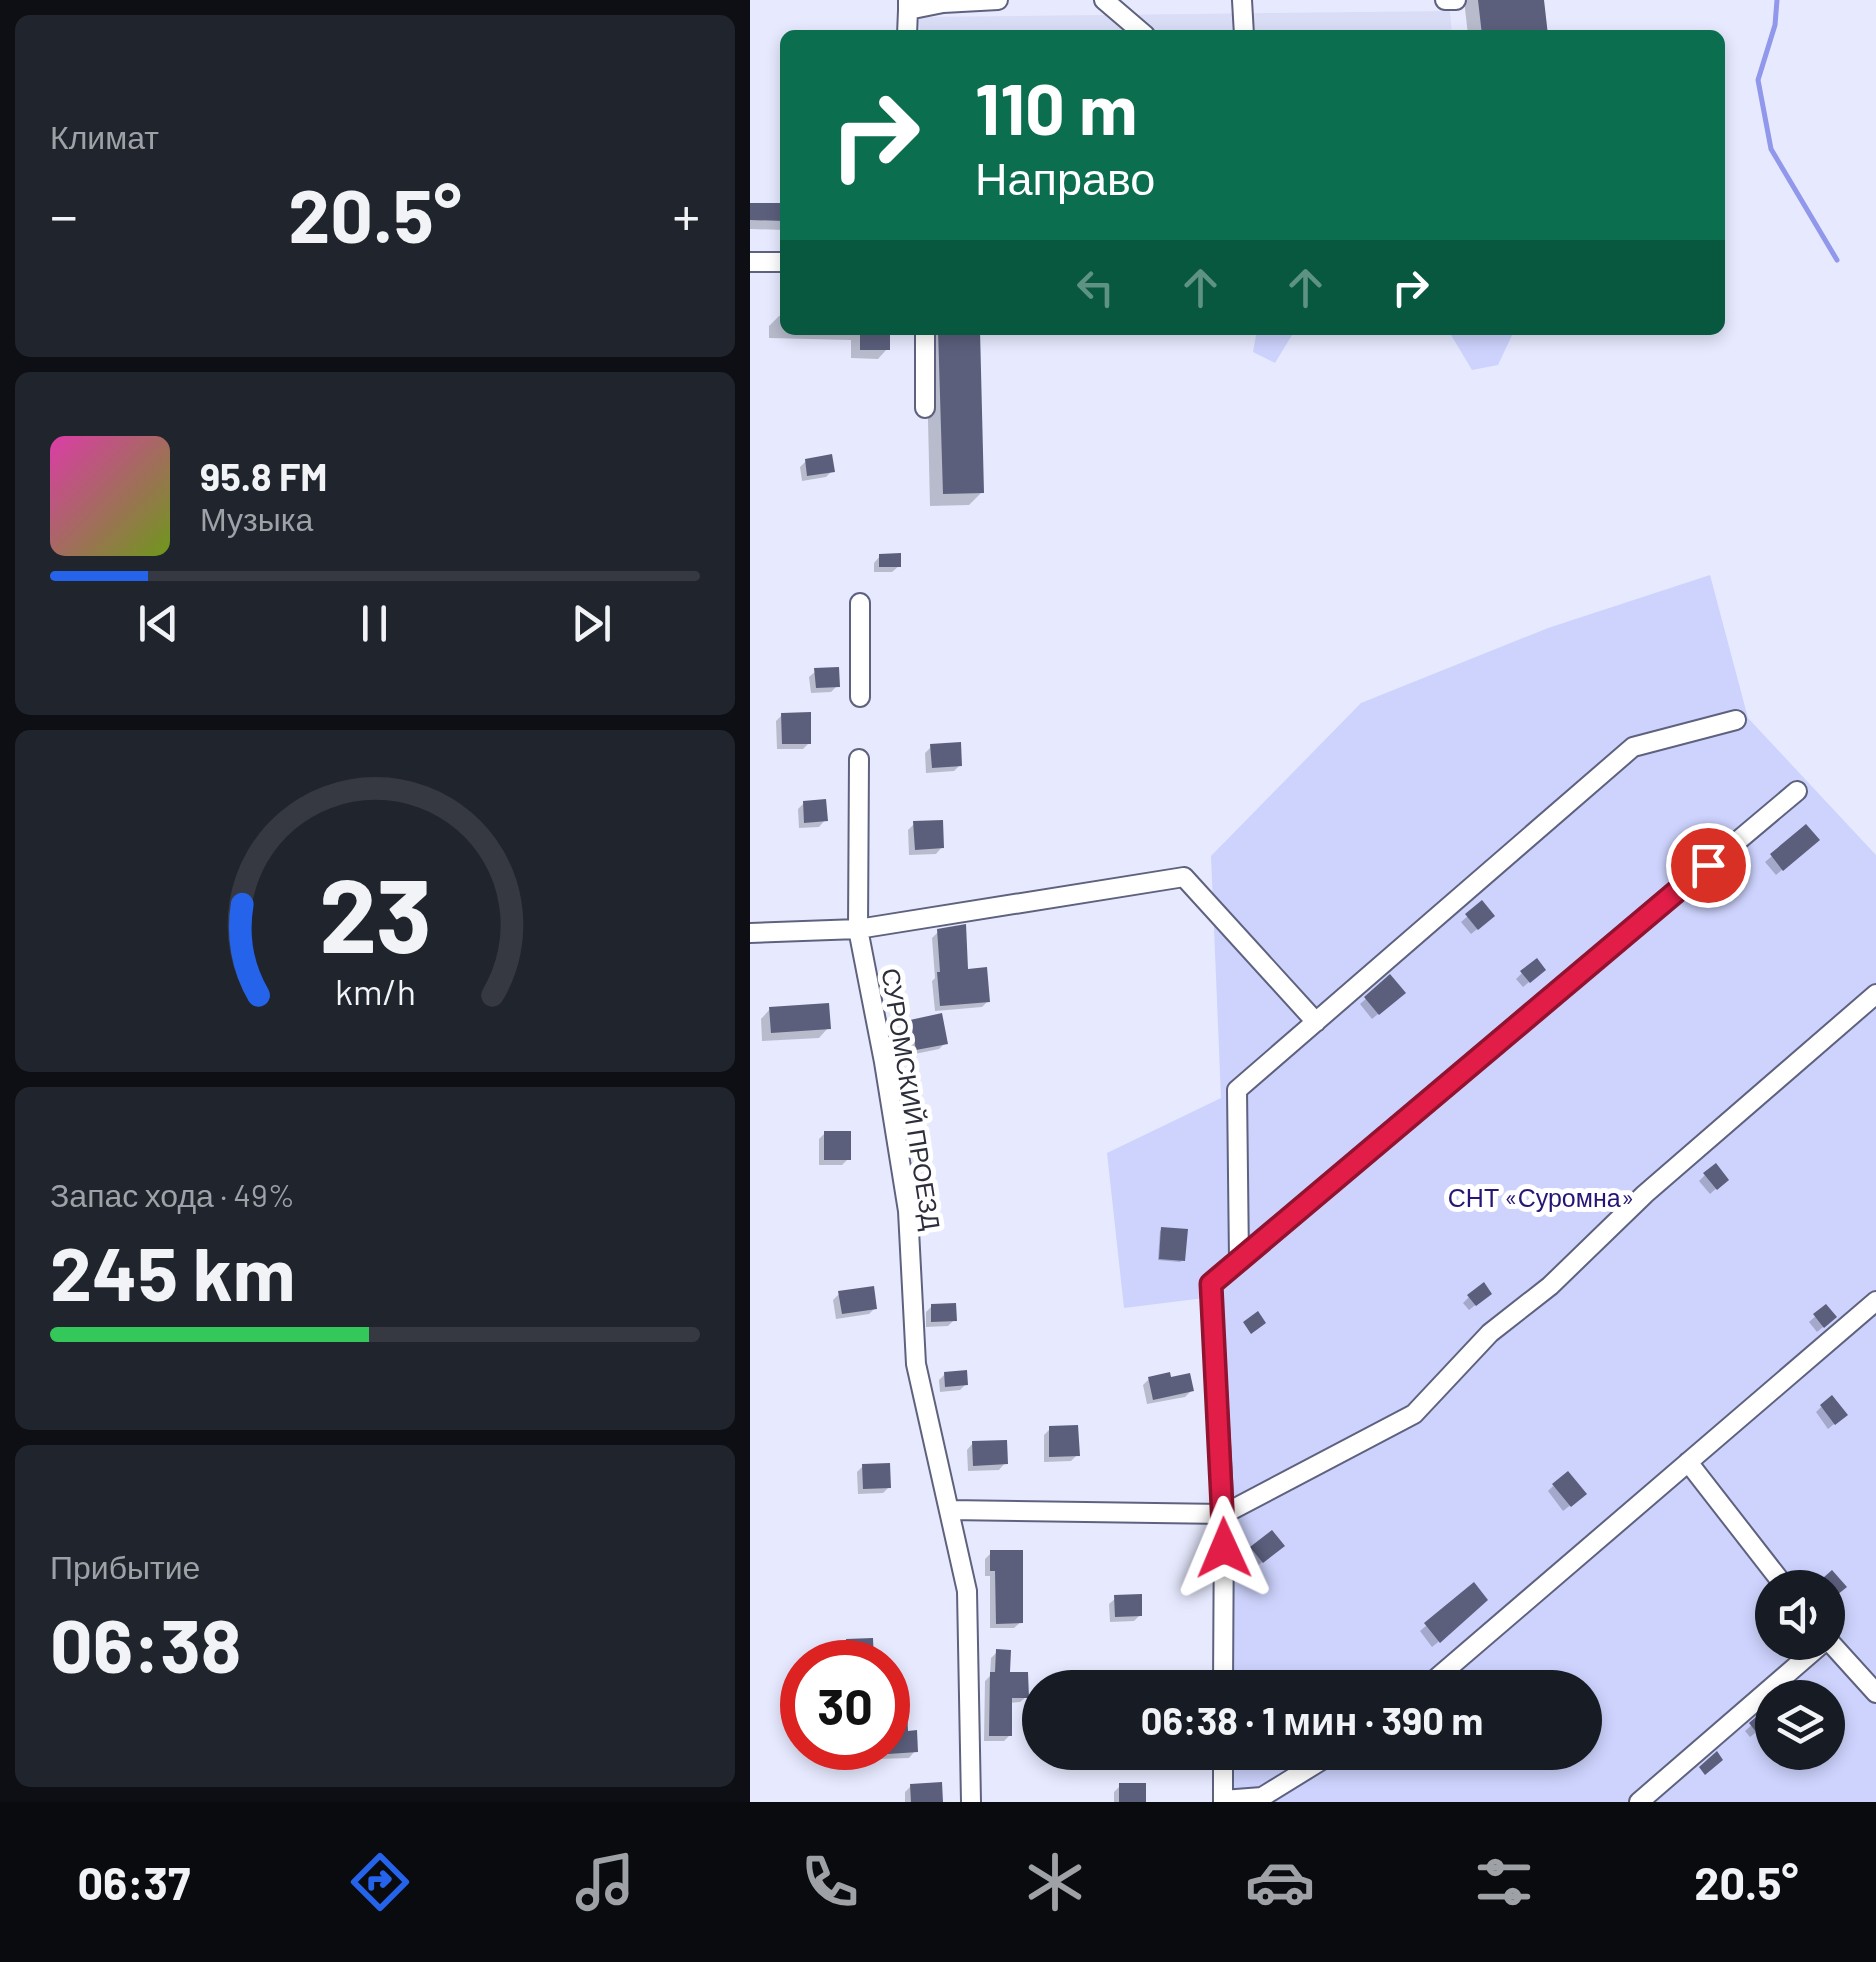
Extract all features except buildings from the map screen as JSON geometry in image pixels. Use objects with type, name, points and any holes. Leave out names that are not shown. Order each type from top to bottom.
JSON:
[{"type":"street","points":[[907,30],[908,5],[998,0]]},
{"type":"street","points":[[1104,0],[1139,30]]},
{"type":"street","points":[[1242,0],[1244,30]]},
{"type":"street","points":[[1444,0],[1456,0]]},
{"type":"street","points":[[750,262],[780,262]]},
{"type":"street","points":[[925,335],[925,408]]},
{"type":"street","points":[[860,603],[860,697]]},
{"type":"street","points":[[1239,1260],[1238,1090],[1634,746],[1736,720]]},
{"type":"street","name":"СУРОМСКИЙ ПРОЕЗД","points":[[859,759],[858,929],[908,1211],[916,1364],[967,1590],[971,1802]]},
{"type":"street","points":[[1223,1670],[1224,1514],[1211,1284],[1796,791]]},
{"type":"street","points":[[750,933],[858,929],[1184,877],[1316,1022]]},
{"type":"street","points":[[949,1510],[1224,1514],[1414,1414],[1490,1333],[1550,1286],[1645,1194],[1876,994]]},
{"type":"street","points":[[1445,1670],[1876,1301]]},
{"type":"street","points":[[1688,1462],[1772,1570]]},
{"type":"street","points":[[1639,1802],[1804,1660]]},
{"type":"street","points":[[1844,1660],[1876,1693]]},
{"type":"street","points":[[1223,1770],[1222,1801],[1262,1797],[1306,1770]]},
{"type":"shaded area","points":[[1450,11],[1452,30],[920,30],[919,17]]},
{"type":"green space","points":[[1256,335],[1292,335],[1275,363],[1253,352]]},
{"type":"green space","points":[[1451,335],[1512,335],[1498,365],[1472,370]]},
{"type":"green space","name":"СНТ «Суромна»","points":[[1710,575],[1748,718],[1876,855],[1876,1802],[1232,1802],[1232,1770],[1602,1770],[1602,1670],[1232,1670],[1233,1505],[1221,1296],[1124,1308],[1107,1153],[1221,1098],[1211,856],[1361,703],[1548,628]]},
{"type":"waterway","points":[[1777,0],[1775,25],[1758,80],[1771,149],[1837,260]]},
{"type":"route","points":[[1224,1548],[1211,1284],[1708,865]]}]
